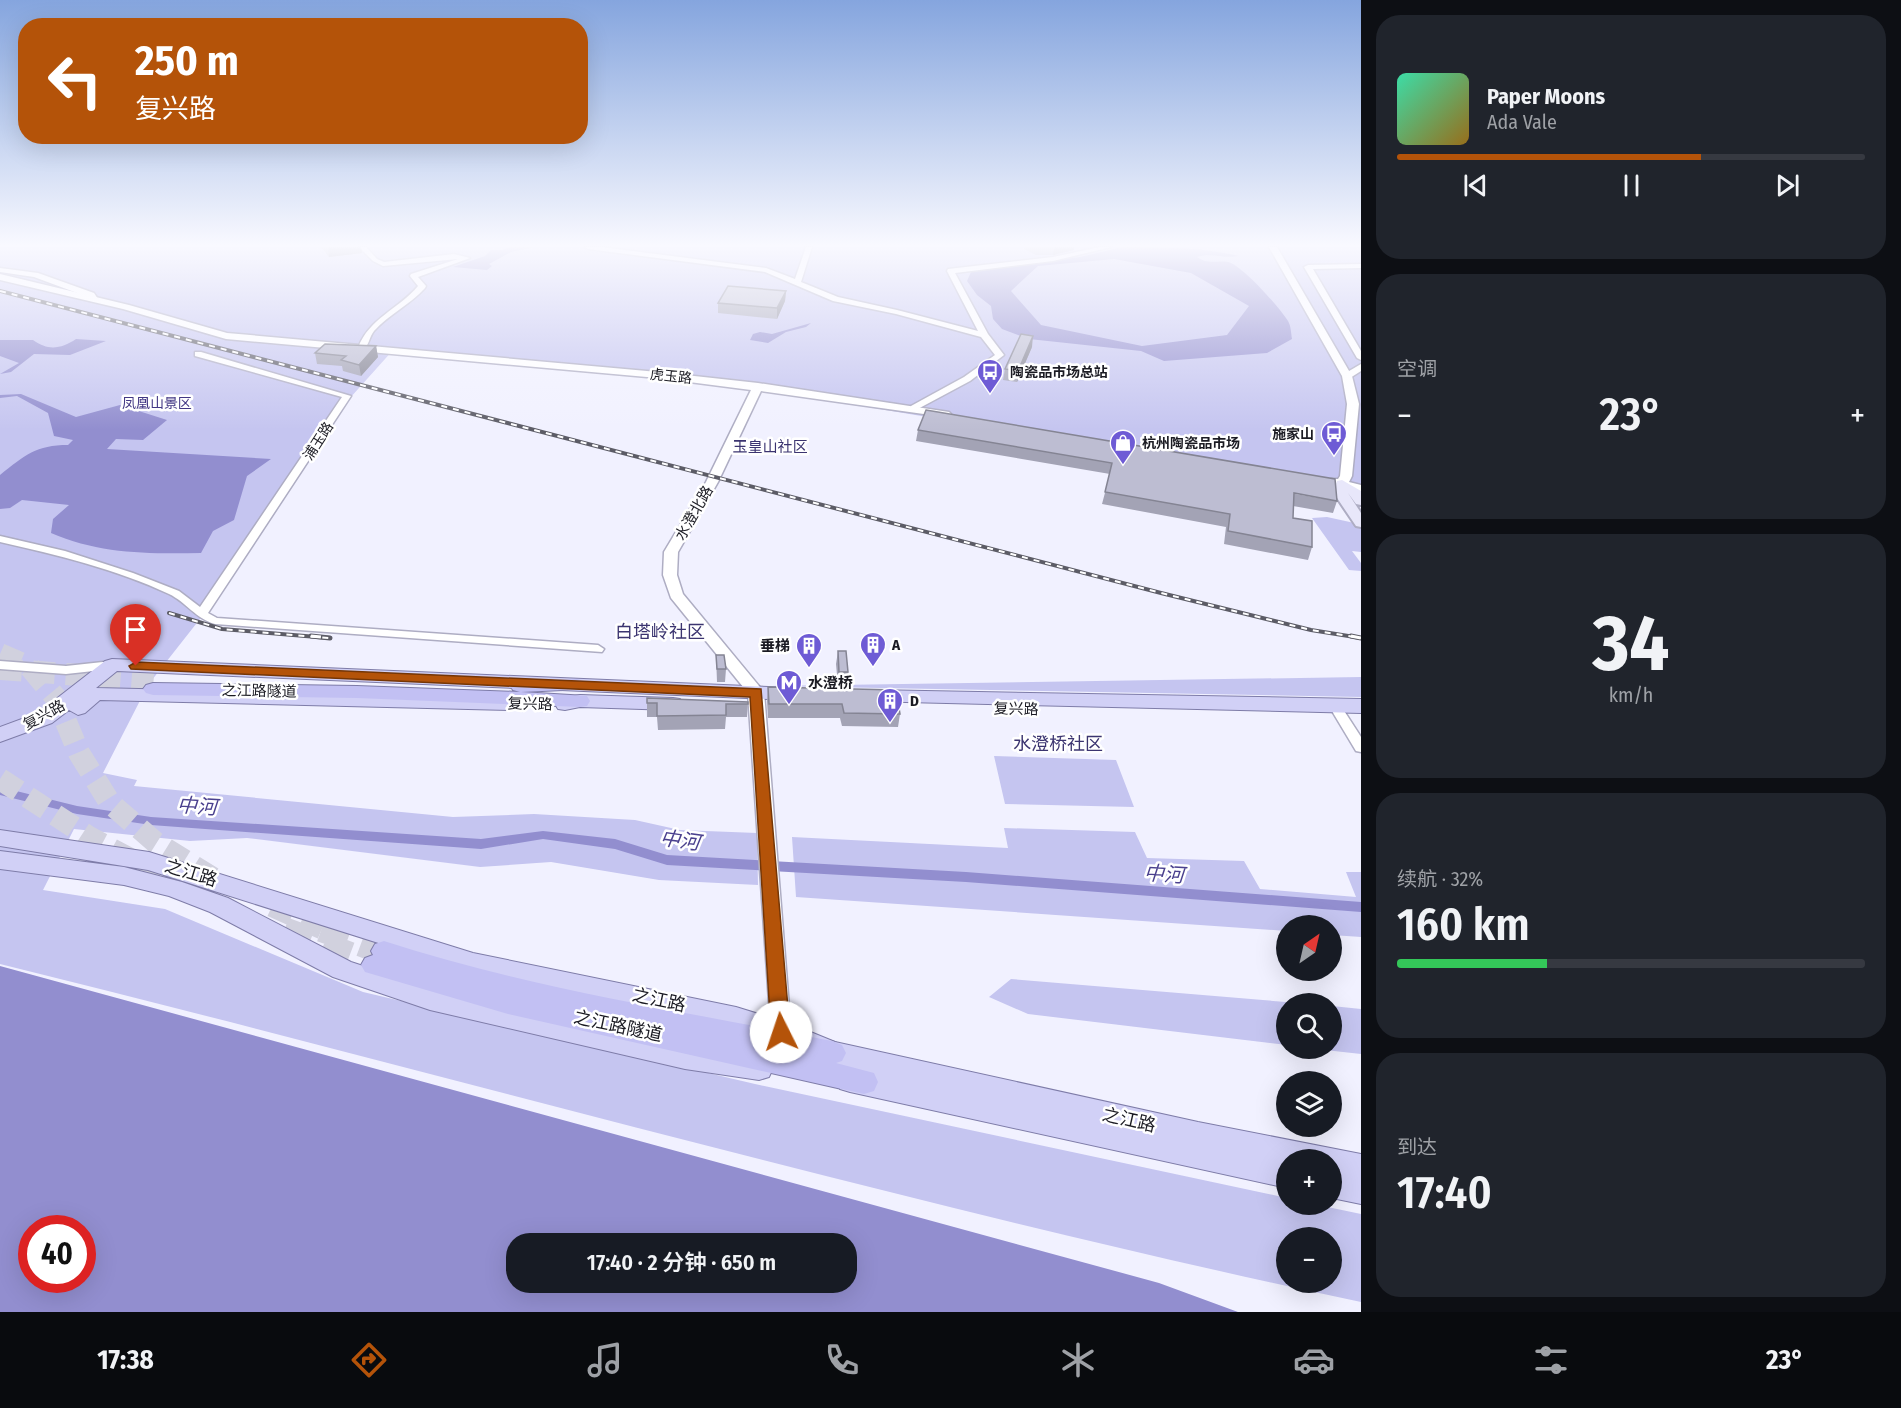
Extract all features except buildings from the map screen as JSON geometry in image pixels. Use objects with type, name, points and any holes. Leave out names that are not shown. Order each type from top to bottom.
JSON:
[{"type":"highway","name":"之江路隧道","points":[[156,685],[444,694],[579,693]]},
{"type":"highway","name":"之江路隧道","points":[[832,1053],[510,988],[433,968],[379,958],[508,1003],[864,1082]]},
{"type":"main road","points":[[1361,501],[1355,492],[1342,484],[1340,492],[1361,522]]},
{"type":"main road","name":"复兴路","points":[[0,744],[53,726],[89,692],[112,665],[461,678],[579,693],[815,700]]},
{"type":"main road","name":"复兴路","points":[[0,735],[45,718],[89,692],[549,704],[579,693]]},
{"type":"main road","name":"复兴路","points":[[850,701],[1350,712]]},
{"type":"main road","name":"之江路","points":[[0,838],[149,861],[424,950],[473,963],[696,1008],[781,1032],[832,1053],[1276,1151]]},
{"type":"main road","name":"之江路","points":[[0,860],[124,876],[173,888],[219,905],[342,970],[430,999],[685,1057],[864,1082],[1276,1172]]},
{"type":"main road","points":[[1342,1164],[1361,1168]]},
{"type":"main road","points":[[1342,1186],[1361,1190]]},
{"type":"street","name":"虎玉路","points":[[127,308],[226,336],[758,386],[914,408],[961,417]]},
{"type":"street","points":[[362,348],[369,332],[399,308]]},
{"type":"street","points":[[881,308],[984,335]]},
{"type":"street","points":[[914,408],[968,379],[1000,355],[984,335],[970,308]]},
{"type":"street","points":[[1308,308],[1347,376],[1353,404],[1346,476],[1342,484]]},
{"type":"street","points":[[1332,308],[1361,358]]},
{"type":"street","name":"浦玉路","points":[[198,354],[347,396],[316,446],[201,614]]},
{"type":"street","points":[[1347,376],[1361,368]]},
{"type":"street","name":"水澄北路","points":[[757,699],[676,596],[669,564],[671,552],[712,482],[758,386]]},
{"type":"street","points":[[1348,453],[1361,456]]},
{"type":"street","points":[[1319,480],[1361,489]]},
{"type":"street","points":[[0,539],[71,556],[129,575],[175,593],[201,614],[215,621],[598,649]]},
{"type":"street","points":[[0,665],[66,670],[112,665]]},
{"type":"street","points":[[66,670],[89,692]]},
{"type":"street","points":[[757,699],[781,1032]]},
{"type":"street","points":[[1350,712],[1361,748]]},
{"type":"green space","name":"凤凰山景区","points":[[0,308],[1361,308],[1361,490],[731,384],[394,349],[341,408],[207,610],[148,685],[103,773],[137,780],[134,786],[453,817],[534,814],[635,820],[680,830],[757,833],[758,885],[659,880],[551,862],[480,867],[247,838],[190,841],[74,829],[43,890],[165,909],[363,992],[755,1084],[1276,1196],[1276,1215],[1342,1215],[1342,1210],[1361,1214],[1361,1302],[1320,1293],[1342,1293],[1342,1227],[1276,1227],[1276,1283],[1019,1224],[0,964]]},
{"type":"green space","points":[[1327,517],[1361,526],[1361,552],[1352,551],[1361,563],[1361,571],[1349,570],[1312,518]]},
{"type":"green space","points":[[1361,677],[1361,697],[771,686]]},
{"type":"green space","points":[[994,756],[1116,760],[1134,807],[1005,804]]},
{"type":"green space","points":[[1004,828],[1135,832],[1147,858],[1244,861],[1260,889],[1356,897],[1346,872],[1361,872],[1361,937],[1342,936],[1342,915],[1276,915],[1276,930],[796,897],[792,837],[1008,848]]},
{"type":"green space","points":[[1011,979],[1276,1001],[1276,1044],[1028,1014],[989,997]]},
{"type":"green space","points":[[1342,1007],[1361,1009],[1361,1054],[1342,1052]]},
{"type":"shaded area","points":[[991,308],[1026,308],[1041,325],[1142,346],[1227,335],[1247,308],[1278,308],[1290,325],[1292,339],[1267,353],[1164,361],[1141,351],[1029,339],[1002,329],[993,319]]},
{"type":"shaded area","points":[[811,323],[806,327],[786,332],[768,343],[750,340],[753,334],[760,332],[772,334]]},
{"type":"shaded area","points":[[76,339],[106,341],[70,355],[34,354],[11,372],[0,374],[19,363],[0,356],[0,340],[33,340],[44,346],[54,347],[65,345]]},
{"type":"shaded area","points":[[21,394],[76,417],[120,405],[167,420],[143,440],[116,439],[107,449],[271,459],[247,476],[234,520],[213,531],[201,553],[143,553],[87,545],[51,533],[53,519],[69,505],[22,500],[10,508],[0,509],[0,475],[31,452],[57,445],[68,445],[73,440],[54,436],[48,413],[17,396],[0,398],[0,395]]},
{"type":"shaded area","points":[[0,966],[1159,1283],[1238,1312],[0,1312]]},
{"type":"waterway","name":"中河","points":[[0,791],[77,810],[151,821],[481,844],[543,835],[615,844],[667,860],[966,877],[1361,907]]},
{"type":"tunnel","points":[[0,654],[30,667],[34,672]]},
{"type":"tunnel","points":[[0,669],[34,672]]},
{"type":"tunnel","points":[[34,672],[159,681]]},
{"type":"tunnel","points":[[34,672],[56,698],[79,753],[110,803],[155,842],[216,880]]},
{"type":"tunnel","points":[[0,779],[89,837],[183,887]]},
{"type":"tunnel","points":[[272,906],[326,930]]},
{"type":"tunnel","points":[[322,928],[384,951]]},
{"type":"tunnel","points":[[284,931],[374,965]]},
{"type":"railway","points":[[66,308],[1161,593],[1311,630],[1361,638]]},
{"type":"railway","points":[[169,613],[222,629],[329,638]]},
{"type":"railway","points":[[311,636],[330,638]]},
{"type":"railway","points":[[1351,636],[1361,638]]},
{"type":"place","name":"陶瓷品市场总站","points":[[990,395]]},
{"type":"place","name":"施家山","points":[[1334,457]]},
{"type":"place","name":"杭州陶瓷品市场","points":[[1123,466]]},
{"type":"place","name":"A","points":[[873,668]]},
{"type":"place","name":"垂梯","points":[[809,669]]},
{"type":"place","name":"水澄桥","points":[[789,706]]},
{"type":"place","name":"D","points":[[890,724]]},
{"type":"district","name":"玉皇山社区","points":[[770,447]]},
{"type":"district","name":"白塔岭社区","points":[[660,632]]},
{"type":"district","name":"水澄桥社区","points":[[1058,744]]},
{"type":"route","points":[[136,666],[756,692],[781,1032]]}]
